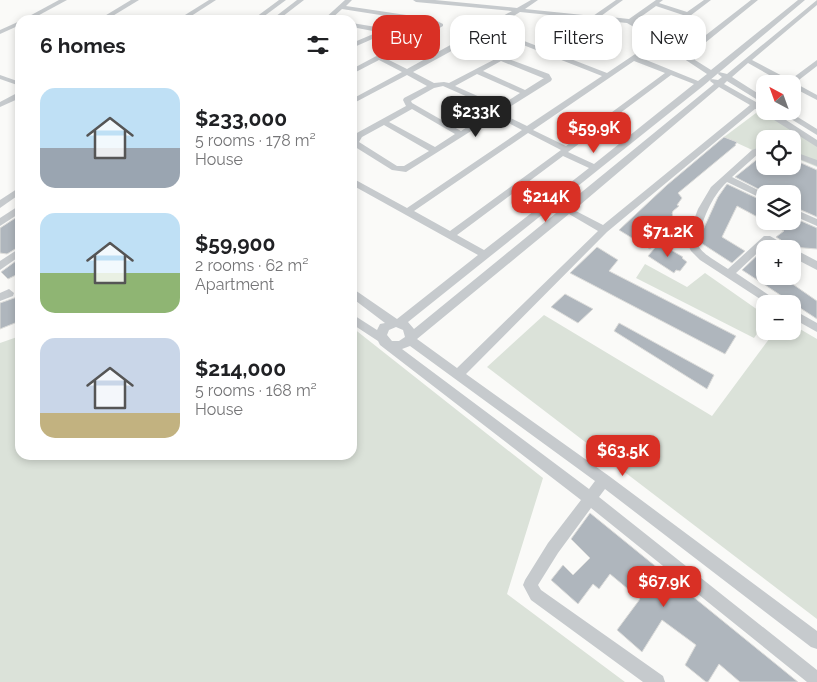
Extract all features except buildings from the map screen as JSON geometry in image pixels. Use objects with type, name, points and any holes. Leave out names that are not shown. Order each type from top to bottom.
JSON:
[{"type":"street","points":[[35,15],[64,0]]},
{"type":"street","points":[[110,15],[136,0]]},
{"type":"street","points":[[188,15],[213,0]]},
{"type":"street","points":[[262,15],[283,0]]},
{"type":"street","points":[[281,15],[301,0]]},
{"type":"street","points":[[332,15],[349,0]]},
{"type":"street","points":[[416,0],[556,15]]},
{"type":"street","points":[[479,8],[491,0]]},
{"type":"street","points":[[512,15],[535,0]]},
{"type":"street","points":[[598,15],[620,0]]},
{"type":"street","points":[[622,21],[630,22],[657,2],[689,15],[708,0]]},
{"type":"street","points":[[692,62],[692,51],[695,46],[755,0]]},
{"type":"street","points":[[385,342],[382,331],[396,323],[547,207],[802,0],[816,4]]},
{"type":"street","points":[[385,342],[403,345],[411,339],[816,4]]},
{"type":"street","points":[[341,7],[394,15]]},
{"type":"street","points":[[0,24],[15,30]]},
{"type":"street","points":[[0,32],[15,26]]},
{"type":"street","points":[[357,26],[372,29]]},
{"type":"street","points":[[357,44],[372,37]]},
{"type":"street","points":[[525,43],[608,76]]},
{"type":"street","points":[[357,99],[450,49]]},
{"type":"street","points":[[357,144],[395,168],[402,170],[409,168],[548,78],[503,58],[497,59],[450,86]]},
{"type":"street","points":[[408,211],[632,59]]},
{"type":"street","points":[[357,70],[376,60]]},
{"type":"street","points":[[384,60],[434,86]]},
{"type":"street","points":[[639,60],[700,84]]},
{"type":"street","points":[[689,60],[712,74],[727,77],[756,99]]},
{"type":"street","points":[[745,62],[772,75]]},
{"type":"street","points":[[745,62],[764,75]]},
{"type":"street","points":[[801,76],[817,62]]},
{"type":"street","points":[[477,70],[526,93]]},
{"type":"street","points":[[451,235],[671,72]]},
{"type":"street","points":[[712,74],[719,84],[756,100]]},
{"type":"street","points":[[0,76],[15,82]]},
{"type":"street","points":[[461,134],[408,104],[407,100],[434,86],[441,84],[450,86],[595,168]]},
{"type":"street","points":[[801,89],[817,98]]},
{"type":"street","points":[[0,94],[15,97]]},
{"type":"street","points":[[801,97],[817,106]]},
{"type":"street","points":[[0,105],[15,99]]},
{"type":"street","points":[[357,138],[358,136],[412,106]]},
{"type":"street","points":[[458,374],[604,230],[756,108]]},
{"type":"street","points":[[780,120],[816,142]]},
{"type":"street","points":[[796,120],[817,133]]},
{"type":"street","points":[[384,122],[435,151]]},
{"type":"street","points":[[756,152],[714,190],[691,241],[694,249],[704,258],[763,295]]},
{"type":"street","points":[[801,157],[817,163]]},
{"type":"street","points":[[727,178],[756,192]]},
{"type":"street","points":[[357,184],[485,255]]},
{"type":"street","points":[[0,205],[15,194]]},
{"type":"street","points":[[558,197],[568,200],[568,210]]},
{"type":"street","points":[[547,207],[552,213],[568,210],[604,230]]},
{"type":"street","points":[[0,223],[15,212]]},
{"type":"street","points":[[801,215],[817,223]]},
{"type":"street","points":[[729,274],[756,248]]},
{"type":"street","points":[[0,266],[15,255]]},
{"type":"street","points":[[801,257],[817,266]]},
{"type":"street","points":[[357,296],[396,323],[410,330],[411,339],[604,480],[817,641]]},
{"type":"street","points":[[801,318],[817,328]]},
{"type":"street","points":[[357,322],[589,498],[817,680]]},
{"type":"street","points":[[604,480],[589,498],[530,585],[536,595],[657,682]]},
{"type":"shaded area","points":[[756,113],[756,120],[776,120],[793,130],[756,130],[756,152],[724,137]]},
{"type":"shaded area","points":[[801,135],[817,145],[817,167],[801,160]]},
{"type":"shaded area","points":[[645,264],[687,287],[705,273],[756,309],[756,335],[754,338],[636,278]]},
{"type":"shaded area","points":[[544,315],[712,416],[768,340],[801,340],[801,330],[817,339],[817,619],[487,367]]},
{"type":"shaded area","points":[[357,331],[543,478],[507,594],[625,682],[0,682],[0,343],[15,338],[15,460],[357,460]]}]
